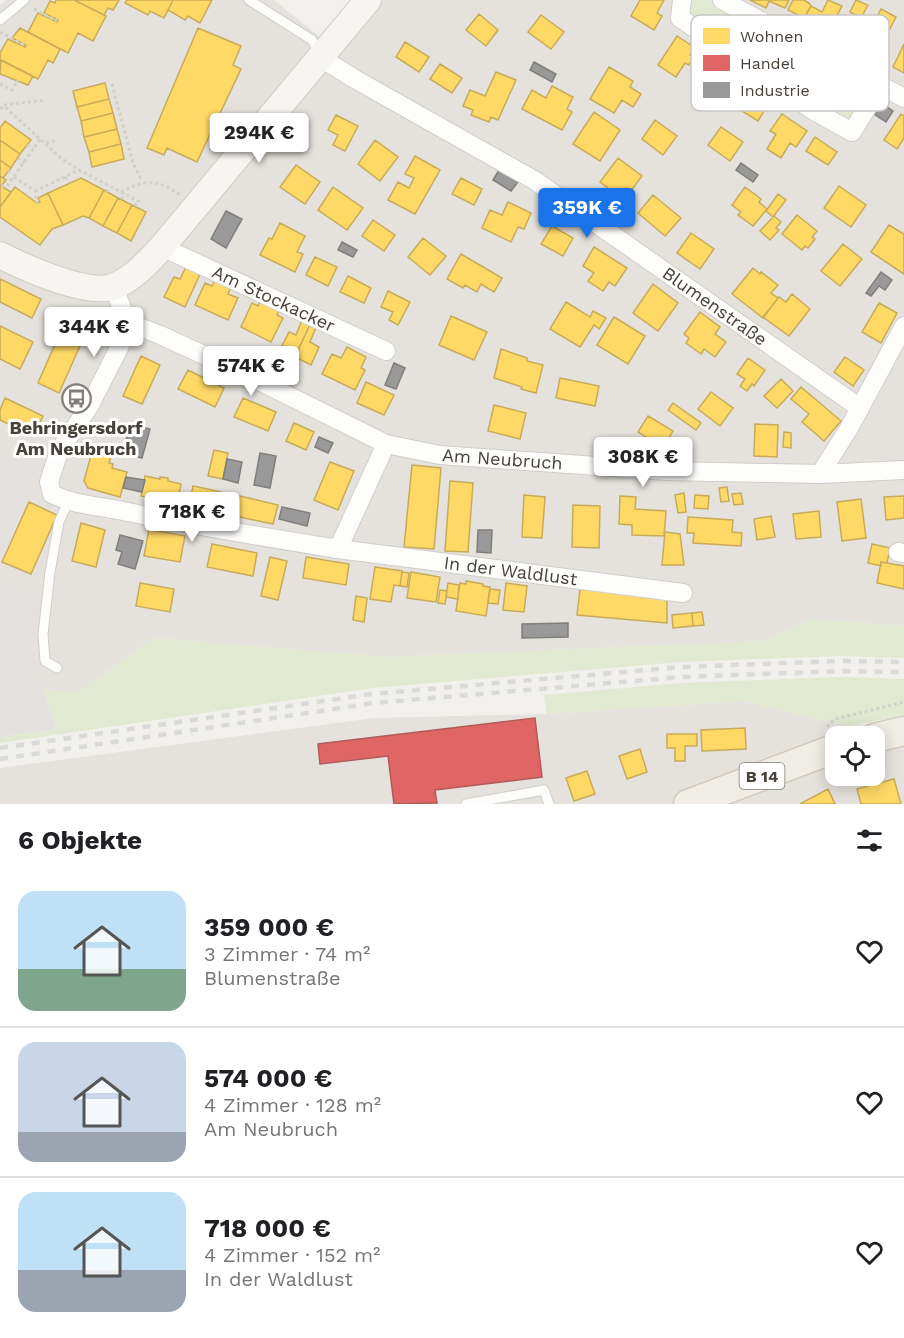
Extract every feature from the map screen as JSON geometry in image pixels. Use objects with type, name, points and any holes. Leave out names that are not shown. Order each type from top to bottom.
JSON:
[{"type":"main road","points":[[885,735],[904,731]]},
{"type":"main road","name":"B 14","points":[[688,804],[825,752]]},
{"type":"street","points":[[0,255],[22,267],[87,288],[114,287],[139,272],[368,0]]},
{"type":"street","points":[[682,0],[680,18],[691,26]]},
{"type":"street","points":[[722,0],[750,15]]},
{"type":"street","name":"Blumenstraße","points":[[321,58],[352,78],[534,180],[860,408]]},
{"type":"street","points":[[889,90],[904,98]]},
{"type":"street","points":[[814,111],[852,132],[865,111]]},
{"type":"street","name":"Am Stockacker","points":[[162,247],[386,351]]},
{"type":"street","points":[[68,502],[52,494],[49,482],[52,467],[59,451],[90,405],[120,346],[127,322],[114,287]]},
{"type":"street","name":"Am Neubruch","points":[[127,322],[160,334],[241,372],[386,444],[440,455],[552,465],[668,471],[820,474],[904,470]]},
{"type":"street","points":[[820,474],[848,430],[904,326]]},
{"type":"street","points":[[338,549],[386,444]]},
{"type":"street","name":"In der Waldlust","points":[[68,502],[338,549],[683,593]]},
{"type":"lane","points":[[249,0],[312,40],[321,58]]},
{"type":"lane","points":[[0,20],[23,1]]},
{"type":"lane","points":[[57,668],[45,661],[43,634],[59,522],[68,502]]},
{"type":"lane","points":[[466,804],[544,790],[549,804]]},
{"type":"path","points":[[23,1],[57,21]]},
{"type":"path","points":[[0,32],[26,46]]},
{"type":"path","points":[[0,84],[12,90],[18,80]]},
{"type":"path","points":[[112,84],[133,163],[142,181]]},
{"type":"path","points":[[0,100],[3,107],[62,159],[139,201],[135,206]]},
{"type":"path","points":[[3,107],[46,100]]},
{"type":"path","points":[[1,186],[7,186],[40,138]]},
{"type":"path","points":[[46,143],[57,140]]},
{"type":"path","points":[[27,145],[33,149]]},
{"type":"path","points":[[18,158],[24,163]]},
{"type":"path","points":[[35,191],[79,170]]},
{"type":"path","points":[[8,171],[35,191],[37,203]]},
{"type":"path","points":[[65,177],[69,183]]},
{"type":"path","points":[[122,200],[123,193],[142,181],[157,183],[177,193],[195,207]]},
{"type":"path","points":[[107,192],[110,186]]},
{"type":"path","points":[[827,726],[836,719],[904,702]]},
{"type":"shaded area","points":[[6,0],[274,0],[320,37],[351,0],[904,0],[904,626],[813,619],[763,641],[385,657],[153,638],[79,692],[44,690],[33,647],[43,596],[0,579],[0,555],[36,470],[0,452],[0,5]]},
{"type":"shaded area","points":[[0,452],[36,470],[0,555]]},
{"type":"shaded area","points":[[0,579],[43,596],[33,647],[56,729],[0,737]]},
{"type":"shaded area","points":[[742,701],[847,726],[825,726],[825,786],[885,786],[885,749],[904,744],[904,804],[0,804],[0,768],[374,718],[547,714]]},
{"type":"green space","points":[[691,0],[709,0],[736,15],[691,15],[691,20],[687,4]]},
{"type":"green space","points":[[831,111],[858,111],[850,123]]},
{"type":"green space","points":[[813,619],[904,626],[904,658],[840,656],[680,662],[372,688],[0,743],[0,737],[56,729],[44,690],[79,692],[153,638],[385,657],[763,641]]},
{"type":"green space","points":[[839,677],[904,679],[904,716],[847,726],[742,701],[547,714],[544,695],[682,683]]},
{"type":"building: Wohnen","points":[[56,0],[74,0],[106,16],[93,41],[78,33],[68,53],[28,32],[38,13],[57,22],[58,20],[44,13],[50,1],[55,3]]},
{"type":"building: Wohnen","points":[[74,0],[119,0],[113,10],[108,8],[104,15]]},
{"type":"building: Wohnen","points":[[127,0],[173,0],[164,18],[150,11],[148,15],[125,3]]},
{"type":"building: Wohnen","points":[[173,0],[212,0],[200,23],[188,16],[185,20],[168,10]]},
{"type":"building: Wohnen","points":[[640,0],[664,0],[657,13],[662,16],[654,30],[631,16]]},
{"type":"building: Wohnen","points":[[750,0],[789,0],[785,8],[769,1],[766,8]]},
{"type":"building: Wohnen","points":[[793,0],[804,0],[811,6],[806,15],[798,15],[788,10]]},
{"type":"building: Wohnen","points":[[828,0],[842,6],[837,15],[806,15],[811,6],[822,12]]},
{"type":"building: Wohnen","points":[[856,0],[868,5],[863,15],[850,12]]},
{"type":"building: Wohnen","points":[[881,9],[896,17],[889,30],[889,15],[878,15]]},
{"type":"building: Wohnen","points":[[479,14],[498,30],[486,46],[466,30]]},
{"type":"building: Wohnen","points":[[541,15],[564,32],[551,49],[528,32]]},
{"type":"building: Wohnen","points":[[20,28],[60,49],[53,63],[48,60],[38,79],[0,60],[0,53],[8,39],[25,47],[26,45],[12,38]]},
{"type":"building: Wohnen","points":[[198,28],[241,46],[233,65],[241,69],[197,162],[167,148],[164,155],[147,148]]},
{"type":"building: Wohnen","points":[[677,36],[691,45],[691,62],[689,65],[685,63],[676,77],[658,65]]},
{"type":"building: Wohnen","points":[[405,42],[429,57],[419,72],[396,57]]},
{"type":"building: Wohnen","points":[[904,44],[904,73],[893,67]]},
{"type":"building: Wohnen","points":[[1,60],[33,76],[28,85],[0,74]]},
{"type":"building: Wohnen","points":[[440,64],[462,78],[452,93],[430,79]]},
{"type":"building: Wohnen","points":[[609,67],[633,81],[630,87],[641,94],[633,107],[622,100],[614,113],[590,99]]},
{"type":"building: Wohnen","points":[[496,72],[516,80],[498,120],[491,117],[489,122],[471,115],[473,110],[463,106],[470,90],[485,96]]},
{"type":"building: Wohnen","points":[[105,83],[109,99],[77,107],[73,91]]},
{"type":"building: Wohnen","points":[[552,86],[573,97],[567,109],[572,112],[562,130],[522,109],[532,90],[546,98]]},
{"type":"building: Wohnen","points":[[109,99],[113,113],[81,121],[77,107]]},
{"type":"building: Wohnen","points":[[742,111],[764,111],[758,121]]},
{"type":"building: Wohnen","points":[[594,112],[620,130],[600,161],[573,144]]},
{"type":"building: Wohnen","points":[[113,113],[117,129],[84,137],[81,121]]},
{"type":"building: Wohnen","points":[[782,114],[807,131],[796,147],[790,143],[781,158],[767,149],[776,134],[770,131]]},
{"type":"building: Wohnen","points":[[901,114],[904,116],[904,138],[897,149],[884,140]]},
{"type":"building: Wohnen","points":[[336,115],[358,126],[345,151],[333,145],[338,135],[328,130]]},
{"type":"building: Wohnen","points":[[655,120],[677,136],[663,155],[642,139]]},
{"type":"building: Wohnen","points":[[5,121],[31,140],[20,154],[0,140],[0,128]]},
{"type":"building: Wohnen","points":[[721,127],[743,142],[730,161],[708,145]]},
{"type":"building: Wohnen","points":[[117,129],[121,144],[89,152],[84,137]]},
{"type":"building: Wohnen","points":[[815,137],[837,152],[828,165],[806,151]]},
{"type":"building: Wohnen","points":[[0,140],[20,154],[11,168],[0,160]]},
{"type":"building: Wohnen","points":[[375,140],[398,157],[380,181],[358,164]]},
{"type":"building: Wohnen","points":[[121,144],[124,159],[92,167],[89,152]]},
{"type":"building: Wohnen","points":[[415,156],[440,170],[415,214],[388,200],[398,182],[409,188],[414,178],[405,174]]},
{"type":"building: Wohnen","points":[[618,158],[642,176],[624,200],[600,182]]},
{"type":"building: Wohnen","points":[[0,160],[11,168],[3,178],[0,176]]},
{"type":"building: Wohnen","points":[[296,165],[320,182],[305,204],[280,187]]},
{"type":"building: Wohnen","points":[[0,176],[6,180],[1,186],[11,192],[0,207]]},
{"type":"building: Wohnen","points":[[81,178],[104,190],[89,218],[83,216],[63,225],[48,193]]},
{"type":"building: Wohnen","points":[[461,178],[482,189],[474,205],[452,194]]},
{"type":"building: Wohnen","points":[[839,186],[866,205],[851,227],[824,208]]},
{"type":"building: Wohnen","points":[[15,187],[37,203],[40,202],[38,198],[48,193],[63,225],[52,229],[40,245],[0,217],[0,207]]},
{"type":"building: Wohnen","points":[[333,187],[363,208],[347,230],[318,210]]},
{"type":"building: Wohnen","points":[[745,187],[761,199],[759,202],[767,209],[753,226],[738,215],[741,212],[732,205]]},
{"type":"building: Wohnen","points":[[104,190],[118,198],[103,226],[89,218]]},
{"type":"building: Wohnen","points":[[778,194],[786,200],[773,217],[766,211]]},
{"type":"building: Wohnen","points":[[653,195],[681,218],[665,236],[638,213]]},
{"type":"building: Wohnen","points":[[118,198],[132,205],[117,233],[103,226]]},
{"type":"building: Wohnen","points":[[508,202],[531,213],[524,229],[518,227],[511,242],[482,228],[490,210],[502,215]]},
{"type":"building: Wohnen","points":[[132,205],[146,212],[131,241],[117,233]]},
{"type":"building: Wohnen","points":[[797,215],[817,231],[812,237],[815,239],[808,248],[805,246],[802,250],[782,234]]},
{"type":"building: Wohnen","points":[[774,216],[781,222],[776,228],[779,230],[770,240],[760,231]]},
{"type":"building: Wohnen","points":[[373,220],[395,235],[384,251],[362,236]]},
{"type":"building: Wohnen","points":[[280,223],[305,236],[297,252],[303,254],[295,272],[260,255]]},
{"type":"building: Wohnen","points":[[889,225],[904,234],[904,274],[871,252]]},
{"type":"building: Wohnen","points":[[552,226],[573,238],[563,256],[541,244]]},
{"type":"building: Wohnen","points":[[691,233],[714,249],[700,269],[677,253]]},
{"type":"building: Wohnen","points":[[423,238],[446,256],[430,275],[408,257]]},
{"type":"building: Wohnen","points":[[843,244],[862,259],[840,286],[821,271]]},
{"type":"building: Wohnen","points":[[594,247],[627,268],[615,286],[609,282],[603,291],[588,281],[594,273],[583,266]]},
{"type":"building: Wohnen","points":[[461,254],[502,278],[494,292],[481,284],[477,292],[465,285],[463,288],[447,279]]},
{"type":"building: Wohnen","points":[[315,257],[337,267],[328,286],[306,275]]},
{"type":"building: Wohnen","points":[[186,267],[200,274],[185,307],[164,297],[174,277],[180,279]]},
{"type":"building: Wohnen","points":[[753,268],[778,285],[771,293],[778,298],[763,318],[732,294]]},
{"type":"building: Wohnen","points":[[217,275],[233,282],[228,294],[238,298],[228,320],[195,305],[205,283],[212,286]]},
{"type":"building: Wohnen","points":[[348,276],[371,288],[364,303],[340,292]]},
{"type":"building: Wohnen","points":[[0,279],[41,299],[32,318],[0,302]]},
{"type":"building: Wohnen","points":[[653,284],[678,303],[658,331],[633,313]]},
{"type":"building: Wohnen","points":[[388,291],[410,302],[398,325],[389,320],[393,312],[381,307]]},
{"type":"building: Wohnen","points":[[792,294],[810,309],[789,336],[763,317],[779,297],[786,302]]},
{"type":"building: Wohnen","points":[[262,297],[281,307],[277,315],[283,318],[271,342],[241,327],[252,303],[258,306]]},
{"type":"building: Wohnen","points":[[566,302],[590,317],[593,311],[606,318],[599,329],[594,325],[580,347],[550,329]]},
{"type":"building: Wohnen","points":[[879,303],[897,313],[881,343],[862,332]]},
{"type":"building: Wohnen","points":[[700,312],[720,327],[715,334],[726,342],[715,357],[704,349],[701,354],[686,343],[689,338],[684,334]]},
{"type":"building: Wohnen","points":[[451,316],[487,332],[474,360],[439,345]]},
{"type":"building: Wohnen","points":[[67,317],[89,326],[59,393],[38,383]]},
{"type":"building: Wohnen","points":[[614,317],[645,336],[628,364],[597,345]]},
{"type":"building: Wohnen","points":[[303,318],[311,322],[295,357],[280,350],[289,332],[296,335]]},
{"type":"building: Wohnen","points":[[311,322],[317,325],[310,342],[319,347],[311,365],[295,357]]},
{"type":"building: Wohnen","points":[[0,326],[33,342],[20,369],[0,359]]},
{"type":"building: Wohnen","points":[[347,347],[366,357],[361,368],[365,370],[355,390],[322,374],[332,354],[341,358]]},
{"type":"building: Wohnen","points":[[501,349],[527,358],[527,361],[543,365],[536,393],[494,378]]},
{"type":"building: Wohnen","points":[[141,356],[160,365],[142,404],[123,396]]},
{"type":"building: Wohnen","points":[[845,357],[864,370],[853,386],[834,372]]},
{"type":"building: Wohnen","points":[[748,358],[765,370],[754,386],[752,384],[747,391],[740,386],[745,379],[737,374]]},
{"type":"building: Wohnen","points":[[285,365],[291,368],[285,381],[279,378]]},
{"type":"building: Wohnen","points":[[291,368],[298,371],[292,384],[285,381]]},
{"type":"building: Wohnen","points":[[188,370],[224,388],[215,407],[178,389]]},
{"type":"building: Wohnen","points":[[560,378],[599,386],[595,406],[556,398]]},
{"type":"building: Wohnen","points":[[781,379],[793,391],[777,408],[764,396]]},
{"type":"building: Wohnen","points":[[366,382],[394,395],[384,415],[357,403]]},
{"type":"building: Wohnen","points":[[801,387],[841,421],[824,441],[802,422],[809,414],[791,399]]},
{"type":"building: Wohnen","points":[[711,392],[733,408],[720,426],[698,409]]},
{"type":"building: Wohnen","points":[[5,398],[43,416],[33,436],[0,420],[0,410]]},
{"type":"building: Wohnen","points":[[243,398],[276,412],[268,431],[234,417]]},
{"type":"building: Wohnen","points":[[673,403],[701,423],[696,430],[668,410]]},
{"type":"building: Wohnen","points":[[494,405],[526,413],[520,439],[488,431]]},
{"type":"building: Wohnen","points":[[648,416],[673,431],[663,448],[638,432]]},
{"type":"building: Wohnen","points":[[294,423],[314,432],[306,450],[286,441]]},
{"type":"building: Wohnen","points":[[755,424],[778,425],[777,457],[754,456]]},
{"type":"building: Wohnen","points":[[784,432],[791,433],[791,448],[783,447]]},
{"type":"building: Wohnen","points":[[93,448],[112,453],[109,463],[113,464],[112,468],[127,472],[120,497],[88,488],[84,481]]},
{"type":"building: Wohnen","points":[[214,450],[228,453],[223,479],[208,476]]},
{"type":"building: Wohnen","points":[[330,462],[354,471],[338,510],[314,500]]},
{"type":"building: Wohnen","points":[[412,465],[441,468],[434,549],[404,547]]},
{"type":"building: Wohnen","points":[[145,476],[168,478],[168,481],[181,484],[177,503],[141,496]]},
{"type":"building: Wohnen","points":[[450,481],[473,483],[468,552],[445,551]]},
{"type":"building: Wohnen","points":[[193,486],[231,494],[227,515],[189,507]]},
{"type":"building: Wohnen","points":[[727,487],[729,501],[721,502],[719,488]]},
{"type":"building: Wohnen","points":[[684,493],[686,512],[678,513],[675,495]]},
{"type":"building: Wohnen","points":[[741,493],[743,504],[734,505],[732,494]]},
{"type":"building: Wohnen","points":[[524,495],[545,497],[542,538],[522,537]]},
{"type":"building: Wohnen","points":[[695,495],[709,496],[708,509],[694,508]]},
{"type":"building: Wohnen","points":[[240,496],[278,505],[273,524],[235,516]]},
{"type":"building: Wohnen","points":[[620,496],[636,497],[635,509],[666,511],[664,536],[632,535],[632,525],[619,524]]},
{"type":"building: Wohnen","points":[[904,496],[904,518],[886,520],[884,497]]},
{"type":"building: Wohnen","points":[[861,499],[866,538],[842,541],[837,502]]},
{"type":"building: Wohnen","points":[[29,502],[57,515],[31,574],[2,562]]},
{"type":"building: Wohnen","points":[[573,505],[600,506],[599,548],[572,547]]},
{"type":"building: Wohnen","points":[[819,511],[821,537],[796,539],[793,514]]},
{"type":"building: Wohnen","points":[[771,516],[775,537],[757,540],[754,519]]},
{"type":"building: Wohnen","points":[[688,517],[733,520],[732,532],[742,533],[741,546],[693,543],[694,533],[687,533]]},
{"type":"building: Wohnen","points":[[81,523],[105,530],[96,567],[72,561]]},
{"type":"building: Wohnen","points":[[149,529],[185,536],[180,562],[144,556]]},
{"type":"building: Wohnen","points":[[665,532],[680,534],[684,565],[662,565]]},
{"type":"building: Wohnen","points":[[212,544],[257,553],[253,576],[207,567]]},
{"type":"building: Wohnen","points":[[872,544],[890,548],[887,563],[881,562],[881,566],[868,563]]},
{"type":"building: Wohnen","points":[[270,557],[287,561],[278,600],[261,596]]},
{"type":"building: Wohnen","points":[[306,557],[349,564],[346,585],[303,578]]},
{"type":"building: Wohnen","points":[[881,562],[904,566],[904,589],[877,583]]},
{"type":"building: Wohnen","points":[[375,567],[402,571],[400,586],[394,585],[391,602],[370,599]]},
{"type":"building: Wohnen","points":[[402,572],[409,573],[407,587],[400,586]]},
{"type":"building: Wohnen","points":[[411,572],[440,577],[436,602],[407,598]]},
{"type":"building: Wohnen","points":[[466,581],[490,587],[486,616],[456,611],[460,583],[466,584]]},
{"type":"building: Wohnen","points":[[140,583],[174,589],[170,612],[136,606]]},
{"type":"building: Wohnen","points":[[448,583],[459,585],[458,599],[446,597]]},
{"type":"building: Wohnen","points":[[506,583],[527,586],[524,612],[503,610]]},
{"type":"building: Wohnen","points":[[490,589],[500,590],[498,604],[488,603]]},
{"type":"building: Wohnen","points":[[580,589],[667,598],[667,623],[577,615]]},
{"type":"building: Wohnen","points":[[440,590],[447,591],[445,604],[438,603]]},
{"type":"building: Wohnen","points":[[356,596],[367,598],[364,622],[353,620]]},
{"type":"building: Wohnen","points":[[702,612],[704,625],[693,626],[692,613]]},
{"type":"building: Wohnen","points":[[692,613],[693,626],[673,628],[672,615]]},
{"type":"building: Wohnen","points":[[745,728],[746,749],[702,751],[701,730]]},
{"type":"building: Wohnen","points":[[667,734],[697,734],[697,746],[685,746],[685,761],[675,761],[675,748],[667,748]]},
{"type":"building: Wohnen","points":[[640,749],[647,772],[627,779],[619,756]]},
{"type":"building: Wohnen","points":[[587,771],[595,794],[574,801],[566,778]]},
{"type":"building: Wohnen","points":[[894,779],[901,804],[861,804],[857,789],[868,786],[885,786],[885,781]]},
{"type":"building: Wohnen","points":[[828,789],[835,804],[800,804]]},
{"type":"building: Handel","points":[[535,718],[542,777],[435,790],[437,803],[394,804],[388,756],[320,764],[318,744]]},
{"type":"building: Industrie","points":[[534,62],[556,74],[552,82],[530,70]]},
{"type":"building: Industrie","points":[[889,108],[893,111],[886,122],[874,114],[876,111],[889,111]]},
{"type":"building: Industrie","points":[[741,163],[758,175],[753,182],[736,170]]},
{"type":"building: Industrie","points":[[499,170],[518,182],[511,191],[493,180]]},
{"type":"building: Industrie","points":[[226,211],[242,219],[226,248],[211,239]]},
{"type":"building: Industrie","points":[[342,242],[357,250],[353,257],[338,250]]},
{"type":"building: Industrie","points":[[881,272],[892,280],[885,290],[879,286],[871,296],[866,293]]},
{"type":"building: Industrie","points":[[394,363],[405,368],[396,389],[385,385]]},
{"type":"building: Industrie","points":[[130,424],[150,429],[142,458],[123,453]]},
{"type":"building: Industrie","points":[[319,437],[333,443],[328,453],[315,447]]},
{"type":"building: Industrie","points":[[260,453],[276,456],[270,488],[254,485]]},
{"type":"building: Industrie","points":[[227,459],[242,462],[238,483],[223,479]]},
{"type":"building: Industrie","points":[[126,477],[145,480],[142,492],[123,488]]},
{"type":"building: Industrie","points":[[282,507],[310,513],[307,526],[279,519]]},
{"type":"building: Industrie","points":[[478,530],[492,530],[491,553],[477,552]]},
{"type":"building: Industrie","points":[[120,535],[143,541],[135,569],[118,564],[122,552],[116,550]]},
{"type":"building: Industrie","points":[[568,623],[568,637],[522,638],[522,624]]},
{"type":"railway","points":[[0,748],[372,694],[681,667],[840,661],[904,662]]},
{"type":"railway","points":[[0,759],[374,703],[681,677],[839,671],[904,672]]},
{"type":"place","name":"Behringersdorf Am Neubruch","points":[[76,399]]}]
